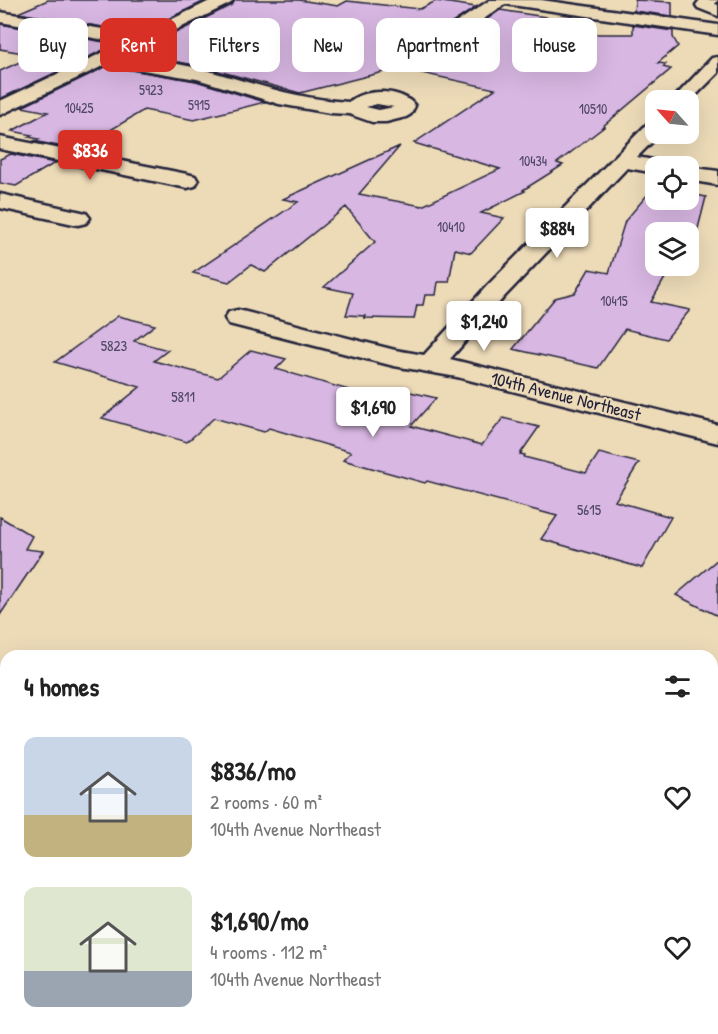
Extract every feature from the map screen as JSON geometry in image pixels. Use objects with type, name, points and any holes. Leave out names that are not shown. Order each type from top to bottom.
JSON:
[{"type":"street","points":[[177,22],[225,0]]},
{"type":"street","points":[[475,18],[501,0]]},
{"type":"street","points":[[507,0],[716,27]]},
{"type":"street","points":[[710,0],[704,5],[718,11]]},
{"type":"street","points":[[0,17],[100,34]]},
{"type":"street","points":[[0,109],[100,59]]},
{"type":"street","points":[[691,90],[718,62]]},
{"type":"street","points":[[177,70],[200,74],[279,98],[330,107],[354,108]]},
{"type":"street","points":[[431,364],[495,292],[645,137]]},
{"type":"street","points":[[0,143],[187,181]]},
{"type":"street","points":[[622,160],[645,165]]},
{"type":"street","points":[[699,174],[718,178]]},
{"type":"street","points":[[0,201],[78,218]]},
{"type":"street","name":"104th Avenue Northeast","points":[[238,318],[394,358],[431,364],[718,434]]},
{"type":"building","points":[[48,0],[207,0],[170,18],[100,18],[100,27],[88,25],[88,18],[48,18],[18,13]]},
{"type":"building","points":[[235,0],[299,0],[338,6],[347,1],[420,9],[436,1],[476,7],[460,18],[376,18],[376,72],[383,72],[300,93],[222,72],[280,72],[280,18],[206,18],[232,5]]},
{"type":"building","points":[[635,0],[672,2],[672,16],[634,11]]},
{"type":"building","points":[[500,10],[546,17],[512,18],[512,72],[597,72],[597,34],[633,34],[633,25],[673,31],[673,37],[678,46],[658,63],[666,64],[663,67],[671,69],[602,127],[604,127],[557,163],[563,165],[523,190],[525,191],[481,213],[504,218],[471,253],[455,249],[449,282],[438,282],[436,295],[425,295],[423,305],[417,305],[414,319],[364,318],[365,316],[346,315],[353,293],[324,287],[375,242],[346,207],[265,272],[251,265],[229,282],[193,273],[298,202],[283,199],[400,146],[359,194],[422,206],[500,169],[414,143],[495,89],[417,72],[500,72],[500,18],[489,18]]},
{"type":"building","points":[[0,24],[18,27],[18,52],[0,49]]},
{"type":"building","points":[[189,26],[189,64],[177,62],[177,32]]},
{"type":"building","points":[[88,39],[100,41],[100,52],[88,57]]},
{"type":"building","points":[[18,63],[18,72],[57,72],[0,99],[0,71]]},
{"type":"building","points":[[100,69],[100,72],[143,72],[196,81],[265,102],[194,120],[144,110],[77,150],[34,141],[39,139],[28,137],[32,135],[12,131],[48,112],[22,107]]},
{"type":"building","points":[[11,154],[55,163],[16,186],[0,183],[0,159]]},
{"type":"building","points":[[699,195],[706,197],[699,224],[699,222],[645,222],[645,276],[666,276],[651,302],[690,310],[666,339],[625,329],[598,368],[513,349],[555,298],[575,293],[589,269],[609,273],[625,221],[645,198],[645,210],[699,210]]},
{"type":"building","points":[[118,316],[155,325],[134,341],[168,350],[154,361],[218,378],[251,350],[286,359],[276,369],[390,402],[402,390],[436,398],[411,426],[482,445],[503,418],[539,427],[520,454],[525,455],[524,457],[586,473],[599,453],[639,463],[615,501],[671,517],[642,568],[541,539],[557,516],[343,460],[351,452],[269,428],[264,432],[214,418],[187,442],[102,418],[140,387],[55,362]]},
{"type":"building","points":[[0,517],[32,536],[25,549],[43,551],[0,615]]},
{"type":"building","points":[[718,559],[718,616],[676,595]]}]
